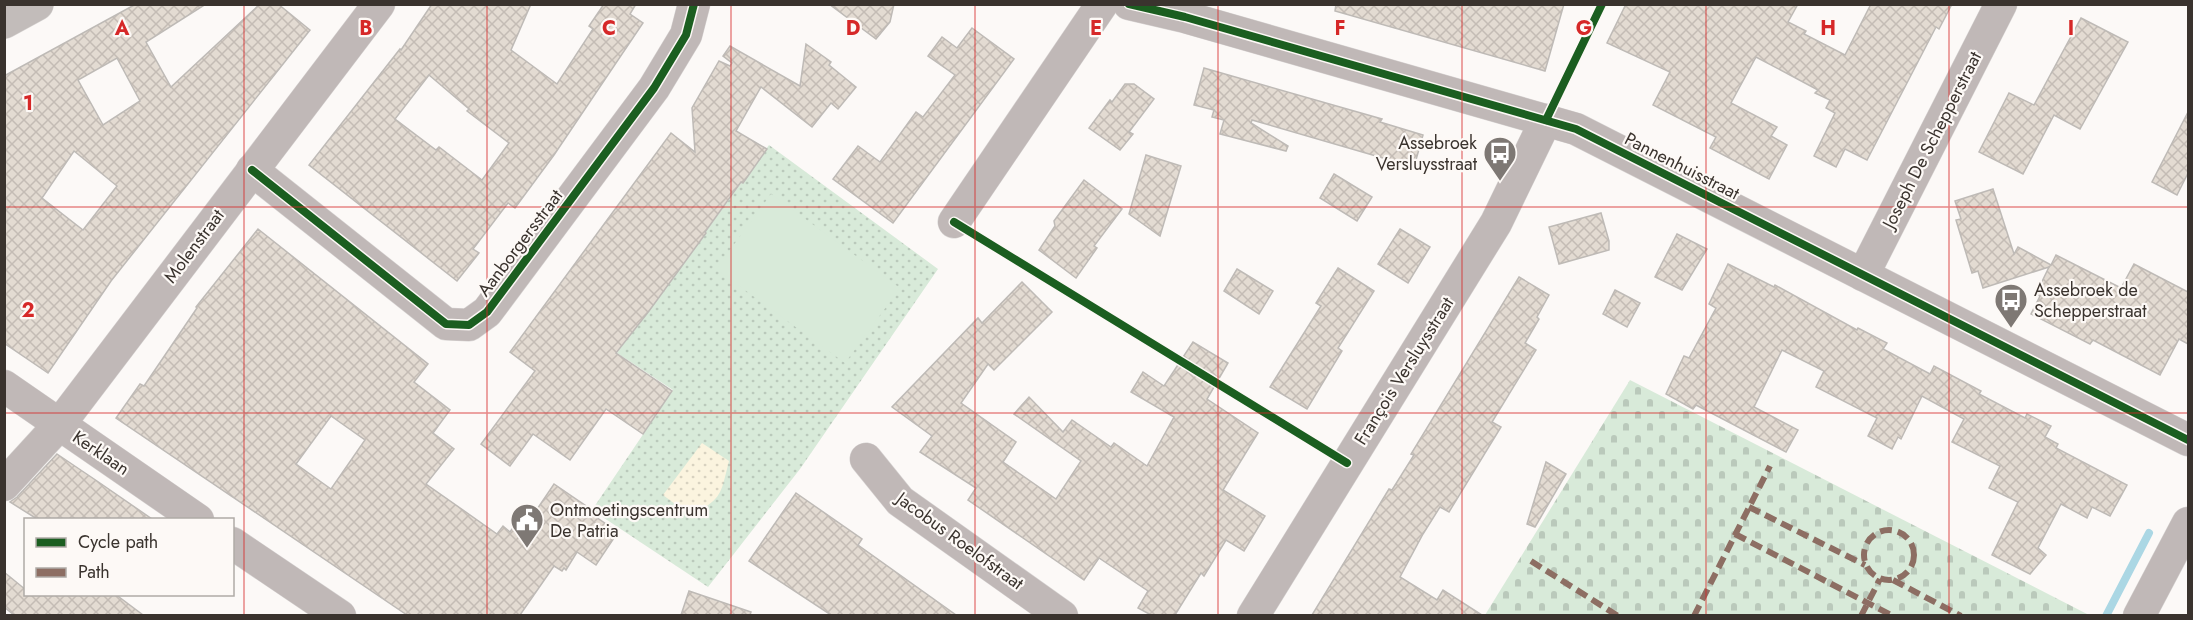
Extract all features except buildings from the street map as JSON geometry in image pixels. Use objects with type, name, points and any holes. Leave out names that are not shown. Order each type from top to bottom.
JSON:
[{"type":"main road","points":[[4,22],[37,4]]},
{"type":"street","name":"Molenstraat","points":[[4,485],[59,425],[379,4]]},
{"type":"street","name":"Aanborgersstraat","points":[[252,170],[446,324],[469,325],[487,312],[654,88],[686,35],[694,4]]},
{"type":"street","points":[[954,222],[1102,4]]},
{"type":"street","name":"Pannenhuisstraat","points":[[1129,4],[1185,16],[1576,129],[2188,440]]},
{"type":"street","name":"Joseph De Schepperstraat","points":[[1863,275],[2001,4]]},
{"type":"street","name":"François Versluysstraat","points":[[1253,615],[1496,223],[1546,120]]},
{"type":"street","name":"Kerklaan","points":[[4,386],[197,518]]},
{"type":"street","name":"Jacobus Roelofstraat","points":[[866,459],[900,501],[1062,615]]},
{"type":"street","points":[[2139,615],[2187,530]]},
{"type":"street","points":[[234,544],[340,615]]},
{"type":"green space","points":[[769,145],[938,269],[800,469],[708,587],[592,510],[673,390],[617,353]]},
{"type":"green space","points":[[771,194],[900,288],[845,363],[716,269]]},
{"type":"green space","points":[[1630,380],[2089,615],[1485,615]]},
{"type":"sand","points":[[702,443],[729,461],[719,494],[691,516],[663,495]]},
{"type":"waterway","points":[[2106,616],[2149,533]]},
{"type":"marked path","points":[[1694,616],[1770,466]]},
{"type":"marked path","points":[[1749,507],[1865,565]]},
{"type":"marked path","points":[[1884,530],[1894,530],[1907,537],[1914,550],[1914,555],[1914,560],[1907,573],[1894,580],[1884,580],[1875,576],[1868,569],[1864,560],[1864,550],[1868,541],[1875,534],[1884,530]]},
{"type":"marked path","points":[[1735,534],[1893,616]]},
{"type":"marked path","points":[[1531,561],[1618,616]]},
{"type":"marked path","points":[[1861,616],[1880,579]]},
{"type":"marked path","points":[[1893,580],[1961,616]]},
{"type":"cycle path","points":[[252,170],[446,324],[469,325],[487,312],[654,88],[686,35],[694,4]]},
{"type":"cycle path","points":[[1129,4],[1185,17],[1576,129],[2188,440]]},
{"type":"cycle path","points":[[1546,120],[1602,4]]},
{"type":"cycle path","points":[[954,222],[1347,463]]},
{"type":"place","name":"Assebroek Versluysstraat","points":[[1500,182]]},
{"type":"place","name":"Assebroek de Schepperstraat","points":[[2011,329]]},
{"type":"place","name":"Ontmoetingscentrum De Patria","points":[[527,549]]}]
